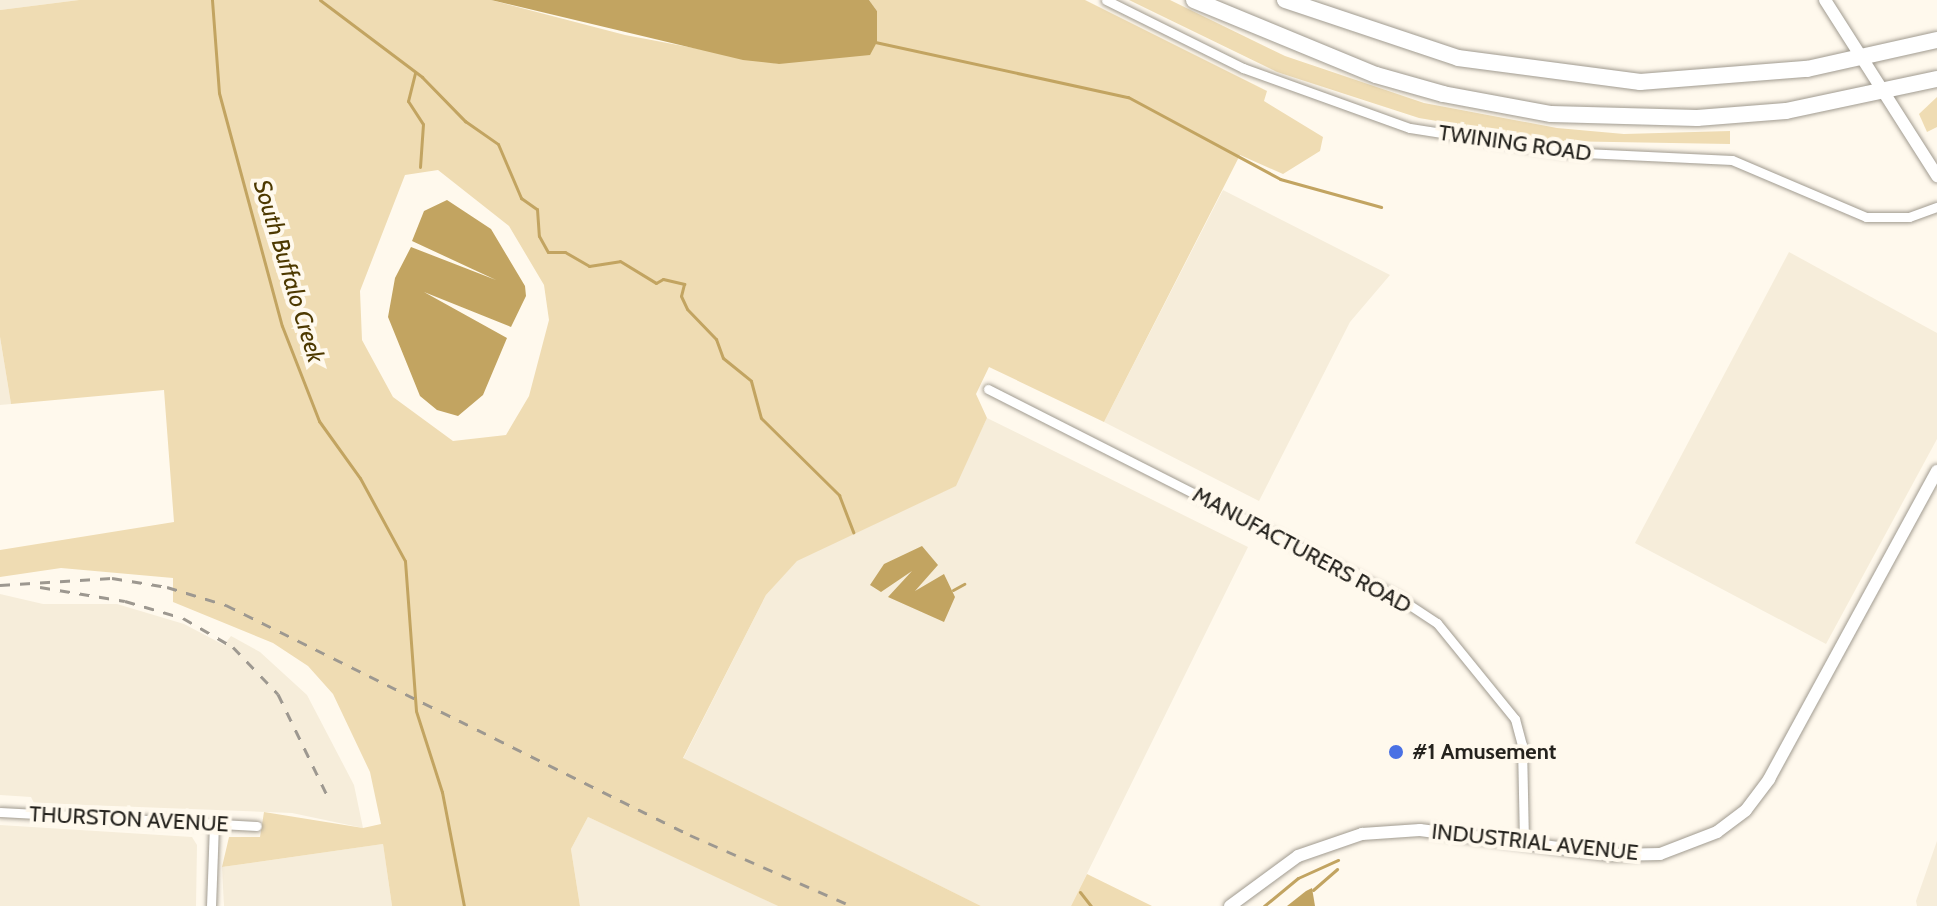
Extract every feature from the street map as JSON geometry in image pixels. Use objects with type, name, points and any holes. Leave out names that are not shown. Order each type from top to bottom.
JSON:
[{"type":"highway","points":[[1194,0],[1376,75],[1443,94],[1551,114],[1697,118],[1786,111],[1937,79]]},
{"type":"highway","points":[[1285,0],[1458,58],[1570,77],[1710,81],[1807,69],[1937,40]]},
{"type":"main road","points":[[1825,0],[1864,56],[1937,176]]},
{"type":"main road","name":"INDUSTRIAL AVENUE","points":[[1230,906],[1298,856],[1362,834],[1420,830],[1524,841],[1612,855],[1660,854],[1717,832],[1746,810],[1769,779],[1937,471]]},
{"type":"street","name":"TWINING ROAD","points":[[1106,0],[1243,68],[1410,128],[1563,152],[1732,160],[1866,217],[1909,217],[1937,207]]},
{"type":"street","name":"MANUFACTURERS ROAD","points":[[988,389],[1396,596],[1437,623],[1515,719],[1522,745],[1524,841]]},
{"type":"street","name":"THURSTON AVENUE","points":[[0,812],[257,826]]},
{"type":"street","points":[[211,906],[214,825]]},
{"type":"shaded area","points":[[0,0],[79,0],[0,10]]},
{"type":"shaded area","points":[[79,0],[491,0],[625,35],[779,64],[877,11],[869,0],[1085,0],[1267,91],[1264,101],[1323,137],[1320,151],[1283,174],[1240,155],[1104,422],[989,367],[976,394],[987,418],[956,486],[797,561],[766,595],[683,758],[981,906],[778,906],[588,817],[571,849],[580,906],[392,906],[383,844],[222,867],[229,837],[260,837],[264,812],[363,828],[381,824],[370,772],[333,694],[308,666],[273,643],[173,602],[173,578],[61,568],[0,577],[0,550],[174,522],[164,390],[11,404],[0,337],[0,10]],"holes":[[[438,170],[509,226],[544,285],[549,320],[529,396],[506,435],[453,441],[393,397],[362,340],[360,291],[405,175]]]},
{"type":"shaded area","points":[[491,0],[869,0],[877,11],[877,42],[870,55],[779,64],[743,60]]},
{"type":"shaded area","points":[[1129,0],[1170,0],[1285,56],[1424,103],[1557,128],[1624,134],[1730,131],[1730,144],[1555,141],[1419,118],[1277,72]]},
{"type":"shaded area","points":[[1937,97],[1937,127],[1927,132],[1919,114]]},
{"type":"shaded area","points":[[1223,190],[1390,275],[1350,322],[1259,501],[1104,422]]},
{"type":"shaded area","points":[[447,200],[491,229],[525,286],[526,296],[511,327],[424,292],[507,338],[483,395],[458,416],[437,410],[420,396],[388,317],[395,278],[411,247],[496,280],[412,241],[424,211]]},
{"type":"shaded area","points":[[1789,252],[1937,333],[1937,439],[1826,644],[1635,543]]},
{"type":"shaded area","points":[[0,337],[11,404],[0,405]]},
{"type":"shaded area","points":[[987,418],[1248,547],[1071,906],[981,906],[683,759],[766,595],[797,560],[955,486]]},
{"type":"shaded area","points":[[922,546],[938,565],[915,591],[944,574],[955,597],[944,622],[888,597],[912,571],[881,592],[870,585],[884,564]]},
{"type":"shaded area","points":[[0,594],[43,604],[117,604],[184,624],[224,645],[231,636],[260,652],[307,695],[354,785],[363,828],[292,813],[34,803],[31,797],[0,795]]},
{"type":"shaded area","points":[[588,817],[778,906],[580,906],[571,849]]},
{"type":"shaded area","points":[[0,825],[192,837],[197,845],[196,906],[0,906]]},
{"type":"shaded area","points":[[1937,841],[1937,906],[1917,906],[1916,901]]},
{"type":"shaded area","points":[[383,844],[392,906],[224,906],[222,867]]},
{"type":"shaded area","points":[[1087,874],[1152,906],[1071,906]]},
{"type":"shaded area","points":[[1312,888],[1315,906],[1287,906],[1306,891]]},
{"type":"waterway","name":"South Buffalo Creek","points":[[212,0],[219,93],[282,326],[319,421],[360,478],[405,561],[416,711],[442,792],[464,906]]},
{"type":"waterway","points":[[320,0],[422,77],[465,121],[498,144],[521,198],[537,209],[539,236],[548,252],[565,252],[589,266],[620,261],[656,283],[663,279],[684,284],[681,296],[687,309],[716,339],[723,358],[751,381],[761,418],[839,495],[853,532]]},
{"type":"waterway","points":[[875,42],[1128,97],[1280,179],[1381,207]]},
{"type":"waterway","points":[[415,73],[408,101],[423,124],[420,167]]},
{"type":"waterway","points":[[953,590],[964,584]]},
{"type":"waterway","points":[[1264,906],[1298,878],[1338,860]]},
{"type":"waterway","points":[[1313,890],[1337,869]]},
{"type":"waterway","points":[[1080,892],[1091,906]]},
{"type":"railway","points":[[0,585],[112,578],[167,587],[226,605],[690,835],[852,906]]},
{"type":"railway","points":[[40,587],[125,601],[183,618],[233,647],[278,694],[330,801]]},
{"type":"place","name":"#1 Amusement","points":[[1396,752]]}]
